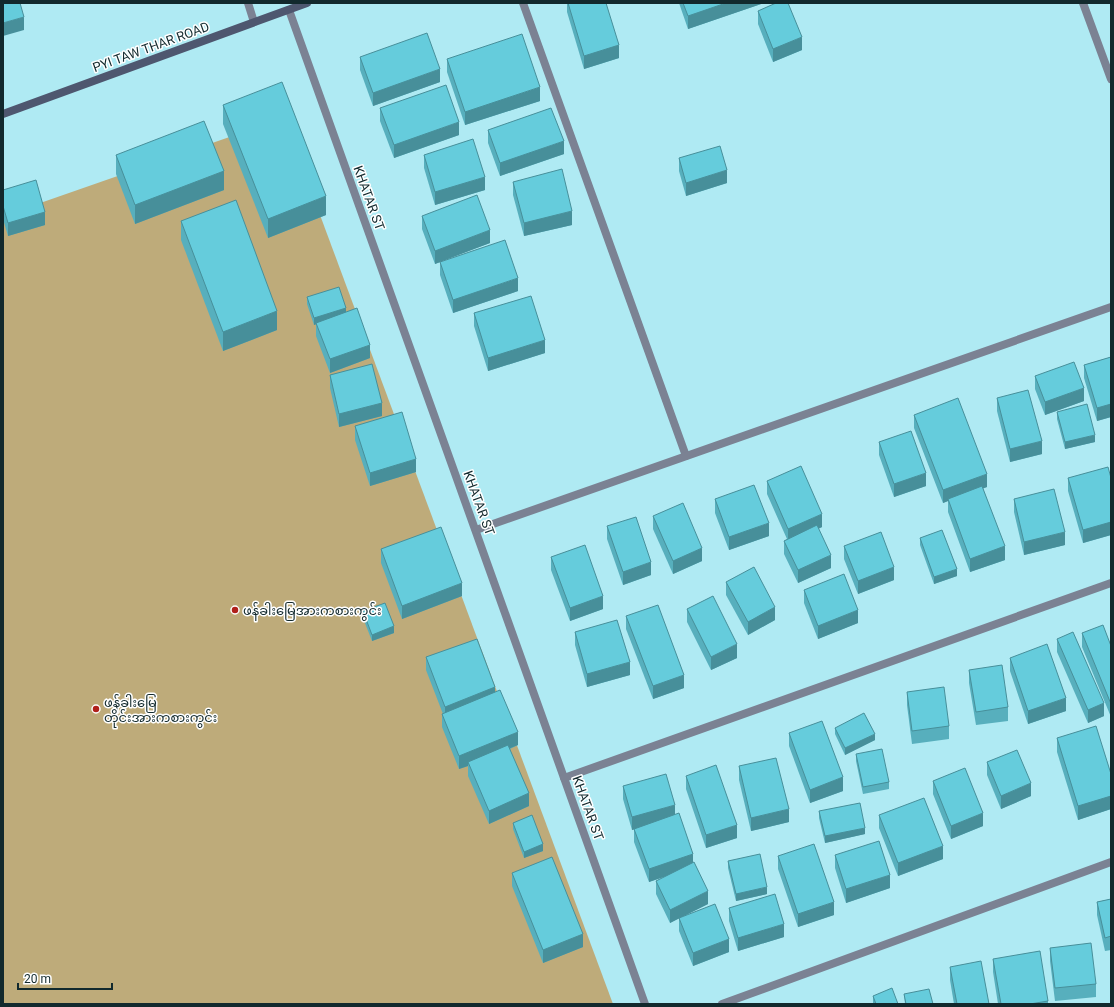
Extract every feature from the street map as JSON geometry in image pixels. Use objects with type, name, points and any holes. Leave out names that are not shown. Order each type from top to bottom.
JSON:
[{"type":"street","points":[[248,3],[254,22]]},
{"type":"street","name":"PYI TAW THAR ROAD","points":[[3,114],[307,3]]},
{"type":"street","points":[[523,3],[686,456]]},
{"type":"street","points":[[1083,3],[1111,79]]},
{"type":"street","name":"KHATAR ST","points":[[289,10],[646,1004]]},
{"type":"street","points":[[476,530],[1111,307]]},
{"type":"street","points":[[564,778],[1111,583]]},
{"type":"street","points":[[722,1004],[1111,862]]},
{"type":"shaded area","name":"ဖန်ခါးမြေအားကစားကွင်း","points":[[284,118],[613,1004],[3,1004],[3,216]]},
{"type":"building","points":[[3,3],[20,3],[24,17],[3,23]]},
{"type":"building","points":[[568,3],[606,3],[619,45],[584,56]]},
{"type":"building","points":[[683,3],[726,3],[688,16]]},
{"type":"building","points":[[776,3],[788,3],[802,37],[773,49],[758,11]]},
{"type":"building","points":[[427,33],[440,69],[373,93],[360,57]]},
{"type":"building","points":[[522,34],[540,87],[465,112],[447,59]]},
{"type":"building","points":[[282,82],[326,196],[268,219],[223,105]]},
{"type":"building","points":[[446,85],[459,122],[394,145],[380,108]]},
{"type":"building","points":[[551,108],[564,141],[500,163],[488,130]]},
{"type":"building","points":[[204,121],[224,171],[135,205],[116,155]]},
{"type":"building","points":[[473,139],[485,177],[435,192],[424,155]]},
{"type":"building","points":[[720,146],[727,170],[686,183],[679,158]]},
{"type":"building","points":[[562,169],[572,211],[524,223],[513,182]]},
{"type":"building","points":[[36,180],[45,212],[8,223],[3,206],[3,190]]},
{"type":"building","points":[[477,195],[490,230],[435,251],[422,216]]},
{"type":"building","points":[[236,200],[277,311],[223,332],[181,221]]},
{"type":"building","points":[[505,240],[518,278],[453,300],[440,262]]},
{"type":"building","points":[[339,287],[346,308],[314,318],[307,297]]},
{"type":"building","points":[[531,296],[545,340],[488,358],[474,313]]},
{"type":"building","points":[[357,308],[370,345],[330,359],[316,323]]},
{"type":"building","points":[[1111,357],[1111,404],[1097,408],[1084,365]]},
{"type":"building","points":[[1074,362],[1084,388],[1045,402],[1035,376]]},
{"type":"building","points":[[372,364],[382,403],[339,414],[330,375]]},
{"type":"building","points":[[1028,390],[1042,441],[1010,449],[997,398]]},
{"type":"building","points":[[958,398],[987,474],[943,490],[914,415]]},
{"type":"building","points":[[1087,404],[1095,435],[1065,442],[1057,412]]},
{"type":"building","points":[[402,412],[416,459],[370,473],[355,426]]},
{"type":"building","points":[[911,431],[926,473],[894,484],[879,442]]},
{"type":"building","points":[[801,466],[822,514],[788,529],[767,481]]},
{"type":"building","points":[[1108,467],[1111,478],[1111,522],[1083,530],[1068,478]]},
{"type":"building","points":[[754,485],[769,523],[729,537],[715,499]]},
{"type":"building","points":[[982,486],[1005,546],[970,559],[948,499]]},
{"type":"building","points":[[1054,489],[1065,532],[1024,542],[1014,499]]},
{"type":"building","points":[[683,503],[702,548],[673,561],[653,516]]},
{"type":"building","points":[[636,517],[651,562],[623,572],[607,526]]},
{"type":"building","points":[[817,525],[831,555],[798,570],[784,541]]},
{"type":"building","points":[[441,527],[462,583],[402,606],[381,549]]},
{"type":"building","points":[[942,530],[957,569],[934,577],[920,538]]},
{"type":"building","points":[[881,532],[894,567],[858,581],[844,546]]},
{"type":"building","points":[[585,545],[603,596],[570,608],[551,557]]},
{"type":"building","points":[[754,567],[775,607],[748,622],[726,582]]},
{"type":"building","points":[[844,574],[858,610],[818,626],[804,590]]},
{"type":"building","points":[[713,596],[737,644],[711,657],[687,609]]},
{"type":"building","points":[[385,603],[394,626],[372,635],[363,611]]},
{"type":"building","points":[[658,605],[684,675],[653,686],[626,616]]},
{"type":"building","points":[[617,620],[630,662],[587,674],[575,632]]},
{"type":"building","points":[[1103,625],[1111,646],[1111,704],[1082,633]]},
{"type":"building","points":[[1073,632],[1104,703],[1088,710],[1057,639]]},
{"type":"building","points":[[477,639],[495,687],[445,707],[426,657]]},
{"type":"building","points":[[1047,644],[1066,698],[1028,711],[1010,658]]},
{"type":"building","points":[[1002,665],[1008,707],[976,712],[969,670]]},
{"type":"building","points":[[944,687],[949,726],[912,731],[907,692]]},
{"type":"building","points":[[500,690],[518,732],[459,756],[442,714]]},
{"type":"building","points":[[864,713],[875,734],[845,748],[835,728]]},
{"type":"building","points":[[822,721],[843,777],[810,790],[789,733]]},
{"type":"building","points":[[1096,726],[1111,774],[1111,796],[1078,806],[1057,738]]},
{"type":"building","points":[[508,745],[529,793],[489,811],[468,762]]},
{"type":"building","points":[[882,749],[889,782],[863,787],[856,754]]},
{"type":"building","points":[[1017,750],[1031,783],[1001,796],[987,762]]},
{"type":"building","points":[[776,758],[789,809],[751,818],[739,766]]},
{"type":"building","points":[[716,765],[737,825],[706,835],[686,776]]},
{"type":"building","points":[[965,768],[983,813],[951,826],[933,781]]},
{"type":"building","points":[[666,774],[675,805],[632,817],[623,786]]},
{"type":"building","points":[[924,798],[943,846],[898,863],[879,815]]},
{"type":"building","points":[[860,803],[865,828],[825,836],[819,811]]},
{"type":"building","points":[[679,813],[693,854],[649,869],[634,829]]},
{"type":"building","points":[[532,815],[543,844],[524,852],[513,823]]},
{"type":"building","points":[[879,841],[890,875],[846,889],[835,855]]},
{"type":"building","points":[[814,844],[834,902],[798,914],[778,856]]},
{"type":"building","points":[[760,854],[767,887],[736,894],[728,861]]},
{"type":"building","points":[[552,857],[583,934],[543,950],[512,873]]},
{"type":"building","points":[[694,862],[708,891],[670,910],[656,881]]},
{"type":"building","points":[[775,894],[784,924],[738,938],[729,908]]},
{"type":"building","points":[[1111,899],[1111,936],[1105,938],[1097,902]]},
{"type":"building","points":[[715,904],[729,939],[693,953],[679,918]]},
{"type":"building","points":[[1091,943],[1096,984],[1055,988],[1050,948]]},
{"type":"building","points":[[1040,951],[1048,1001],[1030,1004],[1001,1004],[993,959]]},
{"type":"building","points":[[981,961],[989,1004],[957,1004],[950,967]]},
{"type":"building","points":[[892,988],[898,1004],[876,1004],[873,996]]},
{"type":"building","points":[[929,989],[933,1004],[906,1004],[904,994]]},
{"type":"place","name":"ဖန်ခါးမြေအားကစားကွင်း","points":[[235,610]]},
{"type":"place","name":"ဖန်ခါးမြေ တိုင်းအားကစားကွင်း","points":[[96,709]]}]
